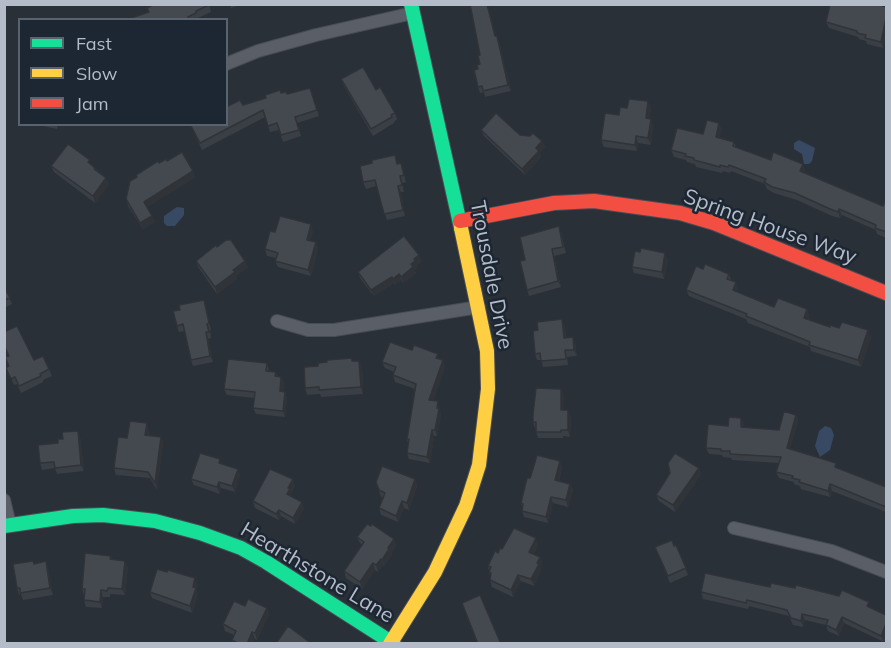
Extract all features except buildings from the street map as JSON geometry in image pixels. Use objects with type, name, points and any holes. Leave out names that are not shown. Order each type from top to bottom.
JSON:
[{"type":"street","points":[[228,63],[258,51],[412,9]]},
{"type":"street","name":"Trousdale Drive","points":[[392,643],[435,572],[460,521],[476,478],[482,449],[488,389],[487,351],[480,307],[412,9]]},
{"type":"street","name":"Spring House Way","points":[[460,221],[554,203],[594,201],[680,213],[714,223],[886,293]]},
{"type":"street","points":[[277,321],[308,330],[334,330],[480,307]]},
{"type":"street","points":[[4,500],[7,526]]},
{"type":"street","name":"Hearthstone Lane","points":[[7,526],[73,516],[103,516],[155,521],[186,528],[252,554],[392,643]]},
{"type":"street","points":[[734,528],[832,551],[886,572]]},
{"type":"water","points":[[799,140],[815,148],[809,164],[804,164],[802,154],[794,149],[794,143]]},
{"type":"water","points":[[177,207],[184,208],[184,215],[175,226],[167,226],[164,223],[164,216]]},
{"type":"water","points":[[825,426],[831,428],[834,435],[830,450],[820,457],[815,446],[819,431]]},
{"type":"traffic: fast","points":[[411,4],[461,228]]},
{"type":"traffic: fast","points":[[4,526],[73,516],[103,515],[155,521],[200,533],[241,548],[266,562],[394,644]]},
{"type":"traffic: slow","points":[[390,644],[435,572],[466,506],[479,465],[488,389],[487,351],[461,228]]},
{"type":"traffic: jam","points":[[460,221],[554,203],[594,201],[680,213],[714,223],[886,293]]}]
